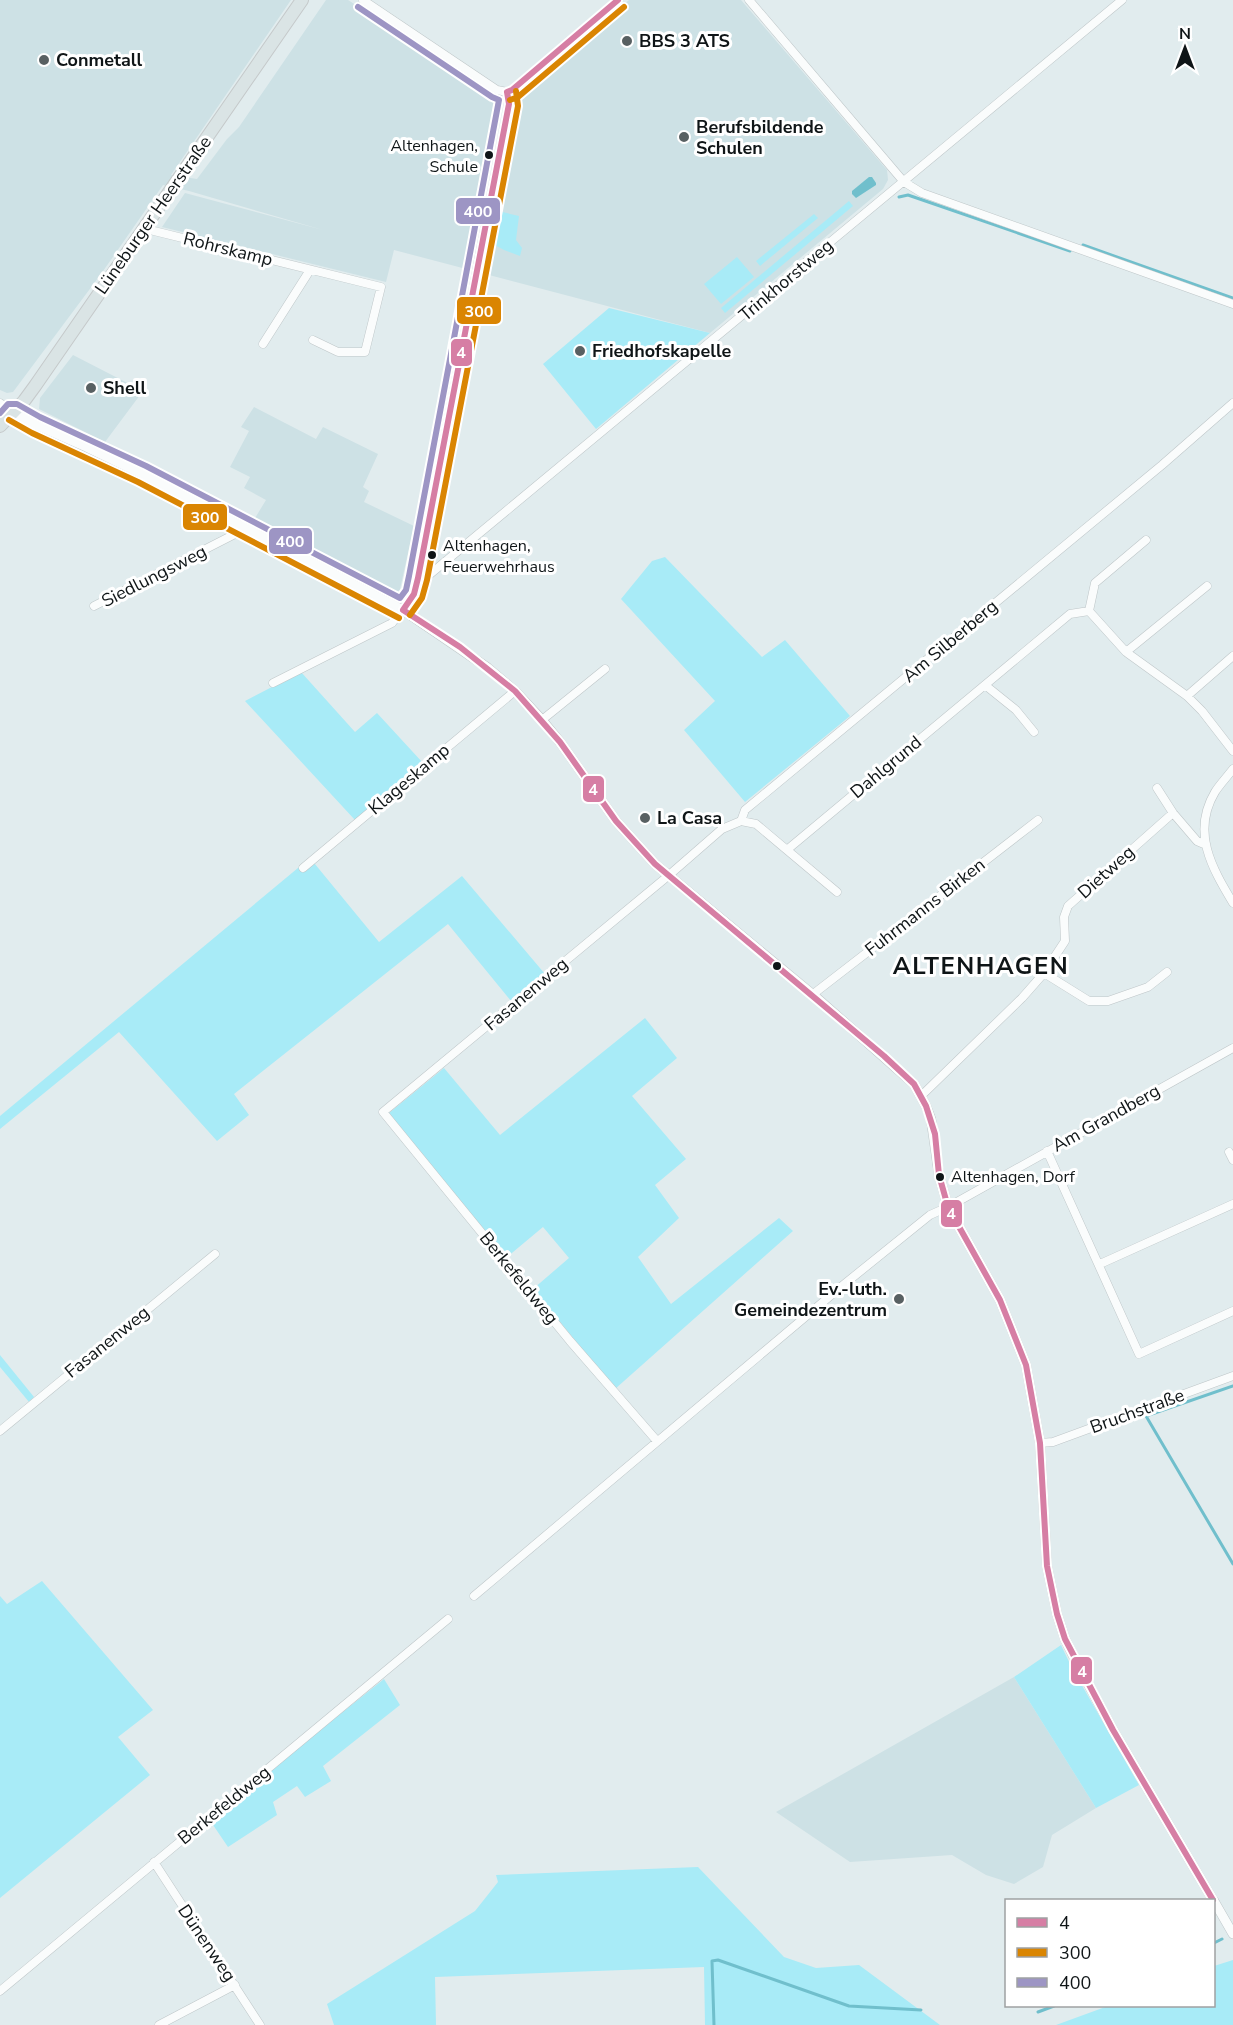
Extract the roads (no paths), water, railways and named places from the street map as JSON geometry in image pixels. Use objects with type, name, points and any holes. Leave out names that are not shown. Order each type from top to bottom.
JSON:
[{"type":"main road","name":"Lüneburger Heerstraße","points":[[0,426],[35,386],[302,0]]},
{"type":"street","points":[[363,0],[497,90],[507,92],[618,0]]},
{"type":"street","points":[[749,0],[904,182],[922,193],[1233,304]]},
{"type":"street","name":"Trinkhorstweg","points":[[418,578],[429,575],[1122,0]]},
{"type":"street","points":[[273,683],[392,623],[414,594],[509,104],[507,92]]},
{"type":"street","name":"Rohrskamp","points":[[145,226],[154,231],[381,287],[365,352],[338,352],[313,340]]},
{"type":"street","points":[[263,344],[310,270]]},
{"type":"street","points":[[0,403],[36,425],[142,474],[403,610],[460,647],[515,691],[542,720],[616,821],[641,851],[903,1073],[921,1096],[931,1119],[939,1175],[948,1207],[1000,1300],[1021,1349],[1030,1382],[1040,1443],[1047,1566],[1065,1639],[1113,1730],[1212,1899]]},
{"type":"street","name":"Am Silberberg","points":[[668,876],[722,829],[741,821],[745,810],[1147,478],[1233,404]]},
{"type":"street","name":"Siedlungsweg","points":[[94,606],[237,533],[242,525]]},
{"type":"street","points":[[1146,540],[1095,583],[1089,611],[1126,652],[1187,696],[1202,711],[1233,751]]},
{"type":"street","points":[[1126,652],[1207,586]]},
{"type":"street","name":"Dahlgrund","points":[[788,849],[1070,614],[1089,611]]},
{"type":"street","points":[[1187,696],[1233,656]]},
{"type":"street","points":[[542,720],[605,669]]},
{"type":"street","points":[[985,685],[1016,710],[1034,732]]},
{"type":"street","name":"Klageskamp","points":[[303,868],[515,691]]},
{"type":"street","points":[[1233,770],[1215,792],[1211,801],[1205,817],[1204,844],[1216,874],[1233,903]]},
{"type":"street","points":[[1157,788],[1173,813],[1197,841],[1204,844]]},
{"type":"street","name":"Dietweg","points":[[921,1096],[1022,998],[1044,973],[1065,941],[1064,917],[1068,906],[1173,813]]},
{"type":"street","name":"Fuhrmanns Birken","points":[[812,995],[1038,820]]},
{"type":"street","points":[[741,821],[756,824],[837,892]]},
{"type":"street","name":"Fasanenweg","points":[[383,1112],[668,876]]},
{"type":"street","points":[[1044,973],[1089,1001],[1108,1001],[1148,987],[1167,972]]},
{"type":"street","name":"Am Grandberg","points":[[948,1207],[1233,1048]]},
{"type":"street","name":"Berkefeldweg","points":[[383,1112],[570,1341],[657,1441]]},
{"type":"street","points":[[1047,1151],[1139,1354],[1233,1311]]},
{"type":"street","points":[[1100,1264],[1233,1204]]},
{"type":"street","points":[[474,1596],[930,1215],[948,1207]]},
{"type":"street","name":"Fasanenweg","points":[[0,1431],[214,1254]]},
{"type":"street","name":"Bruchstraße","points":[[1040,1443],[1053,1442],[1233,1376]]},
{"type":"street","name":"Berkefeldweg","points":[[0,1991],[448,1619]]},
{"type":"street","name":"Dünenweg","points":[[154,1862],[260,2025]]},
{"type":"street","points":[[1215,1904],[1233,1934]]},
{"type":"street","points":[[159,2025],[235,1985]]},
{"type":"waterway","points":[[899,197],[908,195],[1070,251]]},
{"type":"waterway","points":[[1083,245],[1233,298]]},
{"type":"waterway","points":[[1233,1386],[1146,1416],[1233,1564]]},
{"type":"waterway","points":[[1215,1942],[1222,1939]]},
{"type":"waterway","points":[[714,2025],[712,1961],[718,1960],[849,2006],[921,2010]]},
{"type":"waterway","points":[[1038,2012],[1051,2007]]},
{"type":"place","name":"BBS 3 ATS","points":[[627,41]]},
{"type":"place","name":"Conmetall","points":[[44,60]]},
{"type":"place","name":"Berufsbildende Schulen","points":[[684,137]]},
{"type":"place","name":"Altenhagen, Schule","points":[[489,155]]},
{"type":"place","name":"Friedhofskapelle","points":[[580,351]]},
{"type":"place","name":"Shell","points":[[91,388]]},
{"type":"place","name":"Altenhagen, Feuerwehrhaus","points":[[432,555]]},
{"type":"place","name":"La Casa","points":[[645,818]]},
{"type":"place","name":"Altenhagen, Dorf","points":[[940,1177]]},
{"type":"place","name":"Ev.-luth. Gemeindezentrum","points":[[899,1299]]},
{"type":"district","name":"ALTENHAGEN","points":[[981,966]]}]
